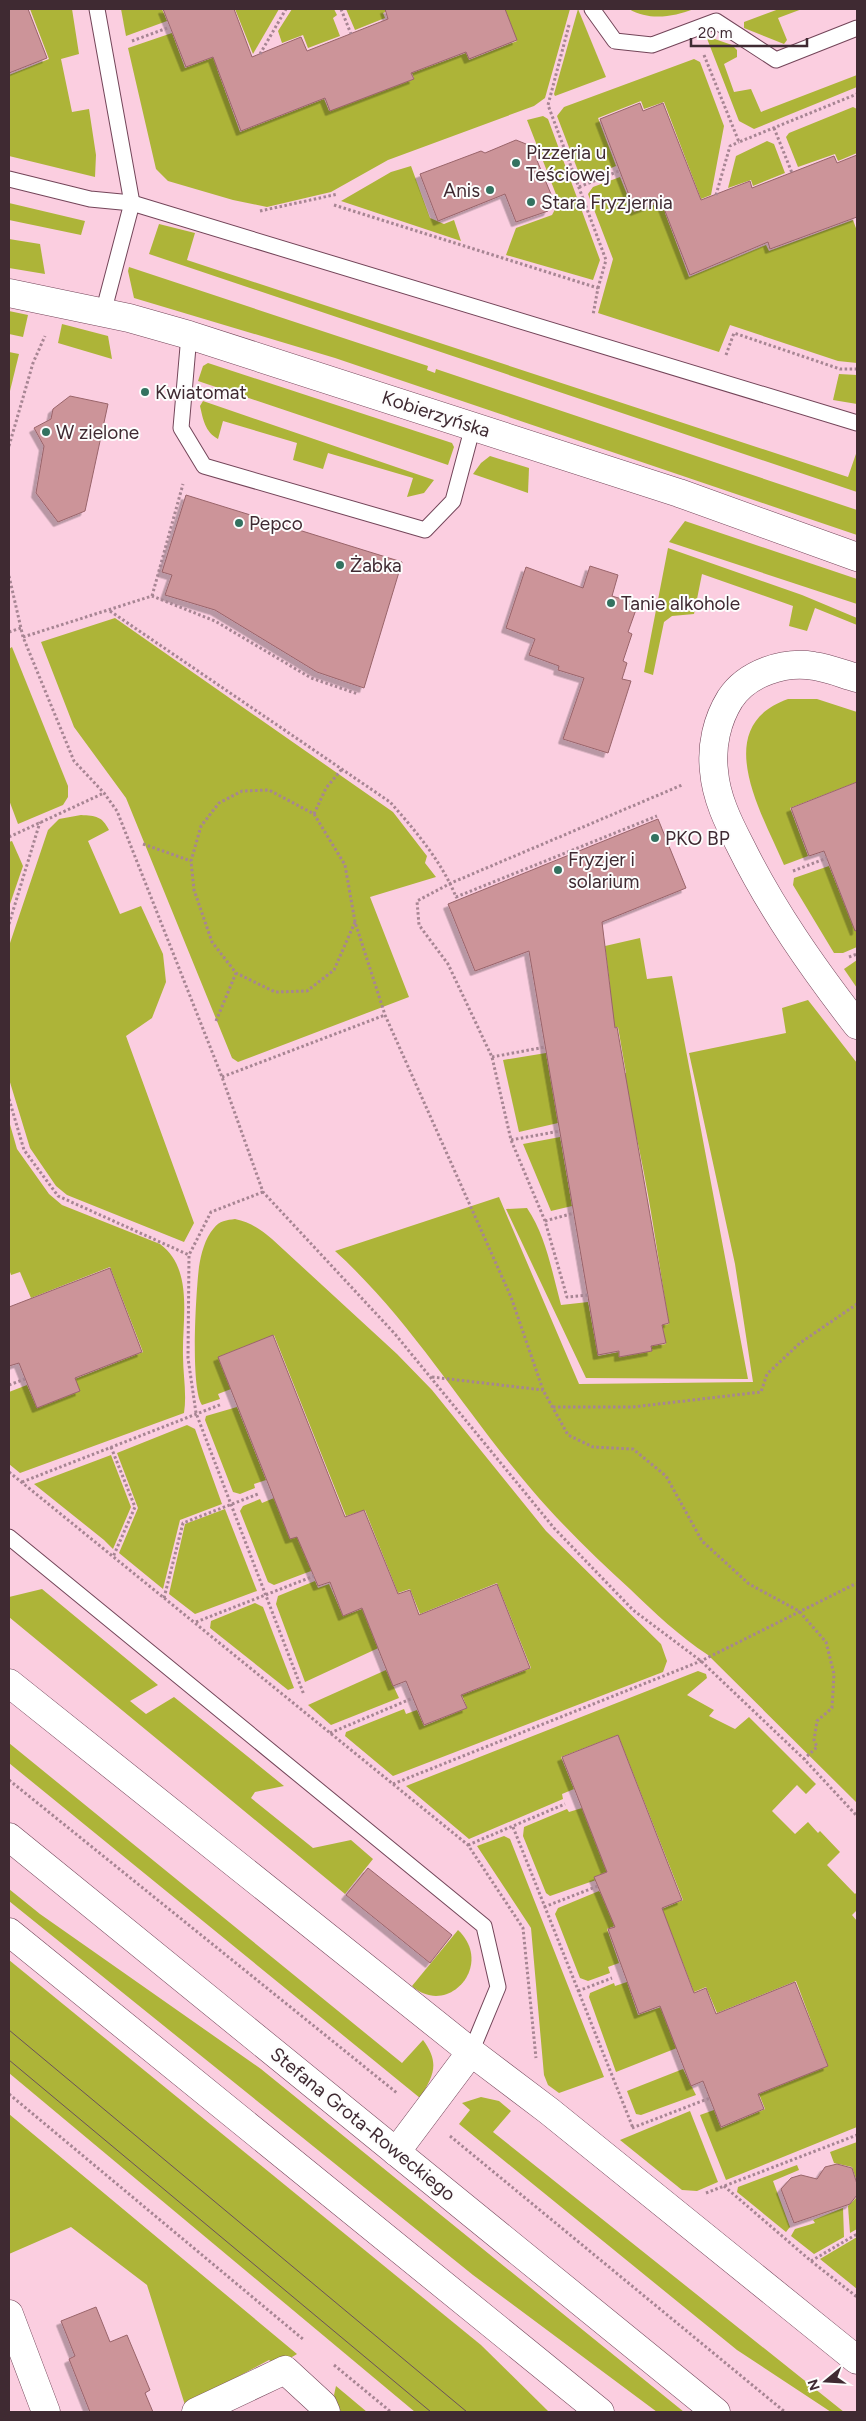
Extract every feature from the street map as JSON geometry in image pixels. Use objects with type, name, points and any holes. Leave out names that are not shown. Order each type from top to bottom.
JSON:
[{"type":"street","name":"Kobierzyńska","points":[[9,293],[103,312],[189,335],[679,493],[857,557]]},
{"type":"street","points":[[857,678],[813,666],[780,667],[757,675],[737,689],[724,708],[714,738],[714,771],[724,813],[758,883],[820,978],[857,1025]]},
{"type":"street","points":[[9,1683],[471,2052],[549,2111],[857,2360]]},
{"type":"street","name":"Stefana Grota-Roweckiego","points":[[9,1837],[716,2412]]},
{"type":"street","points":[[9,1932],[600,2412]]},
{"type":"street","points":[[396,2152],[471,2052]]},
{"type":"street","points":[[9,2314],[46,2412]]},
{"type":"street","points":[[196,2412],[285,2370],[323,2405],[326,2412]]},
{"type":"lane","points":[[97,9],[132,203],[103,312]]},
{"type":"lane","points":[[592,9],[615,41],[652,44],[716,22],[776,60],[857,28]]},
{"type":"lane","points":[[9,179],[90,199],[132,203],[857,423]]},
{"type":"lane","points":[[189,335],[181,428],[204,466],[424,530],[453,501],[473,426]]},
{"type":"lane","points":[[9,1537],[484,1926],[498,1988],[471,2052]]},
{"type":"path","points":[[260,54],[286,9]]},
{"type":"path","points":[[341,9],[351,34]]},
{"type":"path","points":[[570,18],[548,105],[606,260],[592,318]]},
{"type":"path","points":[[130,42],[170,27]]},
{"type":"path","points":[[701,46],[739,142]]},
{"type":"path","points":[[716,195],[730,146],[857,94]]},
{"type":"path","points":[[774,128],[792,173]]},
{"type":"path","points":[[579,187],[619,171]]},
{"type":"path","points":[[257,212],[338,194]]},
{"type":"path","points":[[334,205],[598,288]]},
{"type":"path","points":[[724,360],[734,333],[840,369],[857,369]]},
{"type":"path","points":[[9,446],[33,363],[41,350]]},
{"type":"path","points":[[152,596],[185,475]]},
{"type":"path","points":[[9,576],[23,637],[74,760],[104,793],[117,811],[222,1077],[263,1192],[395,1334],[554,1528],[634,1610],[701,1661],[804,1759],[857,1816]]},
{"type":"path","points":[[23,637],[110,611],[152,596],[215,621],[311,678],[358,694]]},
{"type":"path","points":[[110,611],[390,802],[409,823],[451,883],[456,897],[657,816]]},
{"type":"path","points":[[9,632],[21,628]]},
{"type":"path","points":[[314,814],[326,788],[342,769]]},
{"type":"path","points":[[355,922],[334,970],[307,991],[275,992],[236,973],[212,942],[194,890],[191,861],[201,826],[219,803],[242,790],[269,790],[314,814],[345,865],[355,922],[385,1015],[511,1297],[543,1390],[568,1435],[593,1447],[633,1449],[666,1476],[702,1541],[749,1584],[799,1611],[826,1642],[834,1674],[832,1708],[817,1721],[814,1740],[817,1747],[804,1759]]},
{"type":"path","points":[[9,837],[104,793]]},
{"type":"path","points":[[588,1295],[568,1298],[544,1220],[511,1140],[492,1057],[448,964],[419,925],[417,901],[451,883],[650,798]]},
{"type":"path","points":[[9,924],[40,822]]},
{"type":"path","points":[[143,844],[191,861]]},
{"type":"path","points":[[790,872],[827,858]]},
{"type":"path","points":[[216,1021],[236,973]]},
{"type":"path","points":[[222,1077],[385,1015]]},
{"type":"path","points":[[492,1057],[545,1047]]},
{"type":"path","points":[[9,1099],[24,1150],[58,1196],[189,1255]]},
{"type":"path","points":[[511,1140],[560,1131]]},
{"type":"path","points":[[263,1192],[211,1212],[189,1255],[188,1358],[196,1413],[304,1695]]},
{"type":"path","points":[[544,1220],[574,1213]]},
{"type":"path","points":[[553,1407],[633,1407],[761,1392],[767,1374],[800,1343],[857,1304]]},
{"type":"path","points":[[431,1377],[543,1390]]},
{"type":"path","points":[[9,1385],[25,1379]]},
{"type":"path","points":[[22,1482],[222,1404]]},
{"type":"path","points":[[111,1447],[135,1508],[113,1557]]},
{"type":"path","points":[[9,1472],[468,1846],[523,1928],[536,2064]]},
{"type":"path","points":[[164,1598],[183,1523],[258,1494]]},
{"type":"path","points":[[195,1622],[314,1576]]},
{"type":"path","points":[[393,1784],[701,1661],[857,1583]]},
{"type":"path","points":[[330,1733],[413,1698]]},
{"type":"path","points":[[468,1846],[566,1804]]},
{"type":"path","points":[[513,1827],[633,2128],[710,2098]]},
{"type":"path","points":[[544,1907],[598,1886]]},
{"type":"path","points":[[578,1991],[612,1978]]},
{"type":"path","points":[[9,2094],[309,2344]]},
{"type":"path","points":[[857,2135],[724,2186],[811,2261],[857,2297]]},
{"type":"path","points":[[811,2261],[857,2234]]},
{"type":"path","points":[[332,2363],[391,2412]]},
{"type":"shaded area","points":[[30,9],[72,9],[79,54],[61,59],[72,112],[89,109],[96,155],[95,177],[9,156],[9,75],[49,59]]},
{"type":"shaded area","points":[[121,9],[162,9],[167,21],[126,36]]},
{"type":"shaded area","points":[[235,9],[279,9],[253,54]]},
{"type":"shaded area","points":[[292,9],[334,9],[337,15],[333,18],[340,36],[308,48],[303,35],[282,43],[278,31]]},
{"type":"shaded area","points":[[346,9],[393,9],[383,13],[385,18],[355,30]]},
{"type":"shaded area","points":[[505,9],[570,9],[545,98],[534,106],[388,160],[331,192],[267,207],[233,200],[168,181],[156,169],[128,48],[172,33],[185,68],[220,55],[225,66],[217,69],[240,132],[324,99],[329,111],[414,79],[412,73],[466,53],[469,60],[517,41]]},
{"type":"shaded area","points":[[578,9],[606,77],[555,96],[554,94]]},
{"type":"shaded area","points":[[629,9],[694,9],[669,16],[653,16],[637,13]]},
{"type":"shaded area","points":[[779,9],[802,9],[778,18],[787,40],[784,44],[744,28],[744,22]]},
{"type":"shaded area","points":[[706,36],[732,45],[737,50],[737,57],[724,64],[734,92],[751,89],[761,112],[857,75],[857,87],[754,129],[739,121]]},
{"type":"shaded area","points":[[694,59],[700,62],[724,126],[711,195],[701,199],[664,102],[644,109],[641,101],[598,118],[616,166],[588,177],[580,176],[557,116],[564,107]]},
{"type":"shaded area","points":[[853,107],[857,109],[857,153],[838,161],[835,154],[798,167],[786,137],[789,133]]},
{"type":"shaded area","points":[[543,116],[548,119],[600,260],[593,280],[506,255],[516,228],[552,215],[559,202],[527,120]]},
{"type":"shaded area","points":[[767,141],[774,144],[785,173],[753,186],[751,180],[728,188],[736,156]]},
{"type":"shaded area","points":[[411,166],[430,218],[444,224],[454,220],[461,241],[341,201],[391,172]]},
{"type":"shaded area","points":[[620,177],[634,212],[669,199],[673,210],[665,213],[689,277],[766,245],[769,251],[853,220],[857,231],[857,363],[838,361],[730,325],[719,352],[598,313],[613,259],[588,194],[593,187]]},
{"type":"shaded area","points":[[9,203],[85,221],[81,235],[9,220]]},
{"type":"shaded area","points":[[159,224],[195,233],[187,260],[848,477],[857,451],[857,492],[149,254]]},
{"type":"shaded area","points":[[9,239],[40,244],[45,274],[9,268]]},
{"type":"shaded area","points":[[129,267],[428,366],[427,370],[435,373],[436,369],[857,510],[857,535],[335,358],[134,298],[128,271]]},
{"type":"shaded area","points":[[9,311],[28,315],[23,337],[9,334]]},
{"type":"shaded area","points":[[62,324],[108,336],[112,359],[58,343]]},
{"type":"shaded area","points":[[9,352],[19,354],[9,395]]},
{"type":"shaded area","points":[[208,363],[452,443],[454,447],[448,465],[198,381],[203,366]]},
{"type":"shaded area","points":[[839,374],[857,375],[857,404],[833,400]]},
{"type":"shaded area","points":[[203,401],[434,480],[424,493],[407,497],[413,478],[328,453],[323,469],[293,460],[297,443],[223,421],[218,439],[210,433],[205,425],[200,406]]},
{"type":"shaded area","points":[[490,456],[529,468],[528,493],[473,474],[481,463]]},
{"type":"shaded area","points":[[685,521],[857,579],[857,604],[669,542]]},
{"type":"shaded area","points":[[668,548],[802,595],[857,618],[857,625],[815,608],[807,631],[789,626],[793,606],[702,574],[694,614],[672,616],[664,622],[653,675],[644,672]]},
{"type":"shaded area","points":[[115,618],[393,812],[427,856],[425,863],[436,877],[370,897],[409,997],[238,1062],[232,1058],[126,798],[74,727],[41,642]]},
{"type":"shaded area","points":[[12,647],[68,786],[68,797],[63,805],[18,824],[9,800],[9,649]]},
{"type":"shaded area","points":[[788,699],[817,699],[857,712],[857,782],[790,808],[808,856],[784,865],[755,797],[748,773],[746,750],[751,729],[764,712]]},
{"type":"shaded area","points":[[81,815],[101,819],[109,830],[88,841],[120,914],[141,906],[163,954],[166,982],[152,1018],[126,1036],[194,1223],[184,1242],[67,1195],[56,1186],[30,1148],[9,1079],[9,946],[48,830],[59,819]]},
{"type":"shaded area","points":[[12,841],[23,866],[9,907],[9,842]]},
{"type":"shaded area","points":[[829,866],[846,908],[857,904],[857,947],[843,953],[834,953],[793,885],[794,878]]},
{"type":"shaded area","points":[[640,938],[647,979],[672,976],[748,1379],[586,1378],[506,1209],[527,1208],[534,1219],[548,1255],[561,1305],[588,1302],[598,1356],[619,1352],[620,1357],[652,1351],[651,1346],[666,1344],[662,1325],[669,1324],[649,1198],[629,1105],[620,1074],[626,1073],[618,1027],[611,1027],[604,988],[610,986],[605,946]]},
{"type":"shaded area","points":[[857,960],[857,988],[844,969]]},
{"type":"shaded area","points":[[808,1000],[857,1063],[857,1803],[708,1655],[658,1615],[555,1516],[507,1460],[389,1307],[335,1251],[499,1197],[579,1384],[753,1382],[735,1264],[689,1053],[786,1033],[782,1008]]},
{"type":"shaded area","points":[[546,1053],[558,1123],[519,1132],[503,1060]]},
{"type":"shaded area","points":[[9,1121],[17,1149],[49,1194],[62,1205],[160,1244],[171,1254],[178,1267],[184,1296],[184,1413],[20,1473],[9,1464],[9,1392],[27,1385],[37,1408],[80,1391],[75,1379],[143,1352],[110,1267],[31,1298],[20,1272],[11,1275],[9,1269]]},
{"type":"shaded area","points":[[560,1137],[572,1206],[551,1211],[523,1144]]},
{"type":"shaded area","points":[[235,1219],[255,1226],[272,1239],[397,1354],[432,1390],[546,1531],[661,1644],[667,1661],[663,1672],[393,1776],[345,1736],[346,1732],[404,1709],[406,1714],[417,1710],[424,1726],[467,1708],[462,1695],[531,1668],[497,1583],[420,1614],[410,1589],[398,1593],[365,1510],[346,1516],[274,1335],[218,1357],[231,1389],[218,1394],[220,1399],[202,1405],[198,1395],[195,1360],[195,1317],[200,1262],[206,1241],[214,1228],[221,1222]]},
{"type":"shaded area","points":[[237,1407],[266,1480],[254,1484],[255,1488],[240,1494],[233,1492],[205,1420],[206,1416]]},
{"type":"shaded area","points":[[187,1425],[195,1429],[222,1504],[180,1520],[163,1589],[119,1553],[138,1508],[117,1453]]},
{"type":"shaded area","points":[[111,1455],[131,1507],[113,1549],[34,1484]]},
{"type":"shaded area","points":[[274,1498],[290,1539],[310,1532],[311,1571],[274,1585],[268,1582],[240,1511],[243,1506],[260,1499],[262,1503]]},
{"type":"shaded area","points":[[225,1509],[257,1591],[195,1614],[169,1594],[185,1524]]},
{"type":"shaded area","points":[[315,1581],[318,1588],[329,1584],[343,1616],[373,1605],[387,1644],[305,1682],[276,1604],[278,1596]]},
{"type":"shaded area","points":[[42,1589],[158,1685],[130,1701],[146,1714],[174,1697],[284,1786],[255,1792],[251,1798],[313,1848],[351,1840],[373,1859],[345,1894],[9,1617],[9,1597]]},
{"type":"shaded area","points":[[255,1603],[263,1607],[294,1688],[288,1690],[210,1628],[211,1621]]},
{"type":"shaded area","points":[[386,1670],[399,1698],[331,1725],[308,1705]]},
{"type":"shaded area","points":[[698,1671],[706,1674],[707,1678],[687,1695],[714,1710],[709,1716],[735,1729],[749,1717],[816,1784],[806,1794],[797,1785],[772,1811],[795,1834],[808,1822],[818,1833],[820,1831],[840,1852],[827,1865],[855,1894],[857,1892],[857,1910],[852,1915],[857,1921],[857,2127],[726,2180],[700,2115],[714,2110],[721,2128],[765,2109],[759,2094],[828,2066],[796,1981],[717,2013],[706,1987],[694,1992],[662,1909],[683,1900],[618,1735],[561,1757],[574,1789],[562,1794],[563,1799],[469,1839],[406,1786]]},
{"type":"shaded area","points":[[9,1743],[402,2063],[423,2040],[432,2056],[433,2069],[432,2076],[420,2098],[9,1763]]},
{"type":"shaded area","points":[[582,1808],[607,1872],[594,1877],[596,1880],[550,1896],[546,1893],[523,1836],[524,1827],[567,1809],[569,1812]]},
{"type":"shaded area","points":[[504,1836],[510,1839],[604,2077],[559,2093],[548,2085],[544,2075],[531,1928],[477,1846]]},
{"type":"shaded area","points":[[9,1889],[40,1914],[261,2069],[684,2412],[657,2412],[473,2275],[9,1901]]},
{"type":"shaded area","points":[[613,1889],[625,1922],[607,1929],[619,1963],[608,1967],[610,1973],[588,1981],[580,1978],[555,1914],[558,1908],[599,1891],[601,1894]]},
{"type":"shaded area","points":[[458,1930],[468,1944],[471,1958],[469,1972],[462,1983],[452,1992],[440,1996],[426,1994],[412,1986]]},
{"type":"shaded area","points":[[9,1960],[481,2345],[549,2412],[415,2412],[9,2073]]},
{"type":"shaded area","points":[[627,1982],[638,2015],[670,2004],[687,2044],[616,2072],[589,1997],[590,1993],[614,1983],[615,1986]]},
{"type":"shaded area","points":[[683,2069],[696,2095],[641,2115],[636,2114],[627,2091]]},
{"type":"shaded area","points":[[481,2097],[499,2101],[511,2111],[493,2132],[844,2412],[831,2412],[737,2350],[459,2124],[470,2110],[462,2103]]},
{"type":"shaded area","points":[[690,2111],[718,2182],[697,2191],[682,2190],[620,2140]]},
{"type":"shaded area","points":[[9,2114],[297,2354],[277,2366],[269,2360],[185,2405],[147,2285],[71,2227],[9,2254]]},
{"type":"shaded area","points":[[857,2142],[857,2182],[852,2167],[834,2163],[830,2152]]},
{"type":"shaded area","points":[[797,2165],[799,2170],[773,2181],[790,2227],[786,2232],[737,2192],[738,2187]]},
{"type":"shaded area","points":[[857,2197],[857,2229],[850,2233],[848,2206]]},
{"type":"shaded area","points":[[843,2208],[844,2237],[814,2254],[791,2236],[795,2229],[815,2223],[813,2220]]},
{"type":"shaded area","points":[[857,2237],[857,2289],[820,2259]]},
{"type":"shaded area","points":[[336,2386],[367,2412],[341,2412],[334,2395]]},
{"type":"building","points":[[9,9],[28,9],[47,58],[9,73]]},
{"type":"building","points":[[163,9],[234,9],[252,57],[301,37],[307,51],[388,19],[385,9],[505,9],[517,40],[469,59],[466,52],[411,73],[414,79],[330,111],[325,98],[241,131],[213,57],[186,67]]},
{"type":"building","points":[[640,103],[643,111],[663,103],[701,200],[750,181],[752,188],[834,156],[837,163],[857,155],[857,217],[770,249],[768,242],[690,275],[661,201],[635,211],[600,119]]},
{"type":"building","points":[[516,140],[531,146],[553,199],[548,211],[516,222],[505,194],[438,221],[420,174],[481,151],[485,153]]},
{"type":"building","points":[[70,396],[108,404],[85,511],[58,522],[36,493],[44,446],[34,428],[51,419],[53,409]]},
{"type":"building","points":[[186,495],[402,562],[364,688],[317,672],[215,610],[165,595],[172,575],[162,572]]},
{"type":"building","points":[[590,566],[618,575],[612,596],[638,604],[628,632],[632,634],[623,661],[627,663],[622,679],[631,681],[608,753],[563,739],[584,678],[558,670],[559,666],[529,655],[535,639],[506,628],[526,567],[583,588]]},
{"type":"building","points":[[857,782],[857,930],[855,931],[824,851],[809,856],[791,808]]},
{"type":"building","points":[[658,819],[686,888],[602,922],[615,1028],[617,1027],[669,1323],[662,1325],[666,1343],[651,1346],[652,1351],[619,1357],[619,1351],[598,1355],[529,951],[475,971],[448,904]]},
{"type":"building","points":[[110,1268],[142,1352],[75,1378],[80,1391],[37,1408],[19,1363],[9,1366],[9,1307]]},
{"type":"building","points":[[273,1335],[345,1517],[364,1510],[398,1594],[410,1590],[419,1615],[497,1584],[530,1668],[461,1695],[467,1708],[424,1725],[406,1681],[393,1686],[362,1608],[343,1616],[330,1582],[318,1586],[297,1537],[290,1539],[218,1357]]},
{"type":"building","points":[[618,1735],[682,1900],[662,1908],[694,1993],[706,1988],[716,2014],[795,1982],[828,2066],[758,2094],[764,2109],[721,2127],[703,2081],[691,2086],[660,2006],[639,2014],[608,1929],[615,1927],[594,1877],[607,1872],[562,1757]]},
{"type":"building","points":[[368,1868],[452,1935],[430,1963],[346,1895]]},
{"type":"building","points":[[837,2164],[852,2168],[857,2184],[857,2195],[850,2204],[794,2223],[781,2189],[791,2178],[801,2175],[817,2179],[825,2167]]},
{"type":"building","points":[[96,2307],[110,2342],[127,2335],[150,2390],[145,2393],[153,2412],[90,2412],[69,2359],[75,2356],[61,2321]]},
{"type":"tram line","points":[[9,2030],[467,2412]]},
{"type":"tram line","points":[[9,2060],[431,2412]]},
{"type":"place","name":"Pizzeria u Teściowej","points":[[516,163]]},
{"type":"place","name":"Anis","points":[[490,190]]},
{"type":"place","name":"Stara Fryzjernia","points":[[531,202]]},
{"type":"place","name":"Kwiatomat","points":[[145,392]]},
{"type":"place","name":"W zielone","points":[[46,432]]},
{"type":"place","name":"Pepco","points":[[239,523]]},
{"type":"place","name":"Żabka","points":[[340,565]]},
{"type":"place","name":"Tanie alkohole","points":[[611,603]]},
{"type":"place","name":"PKO BP","points":[[655,838]]},
{"type":"place","name":"Fryzjer i solarium","points":[[558,870]]}]
